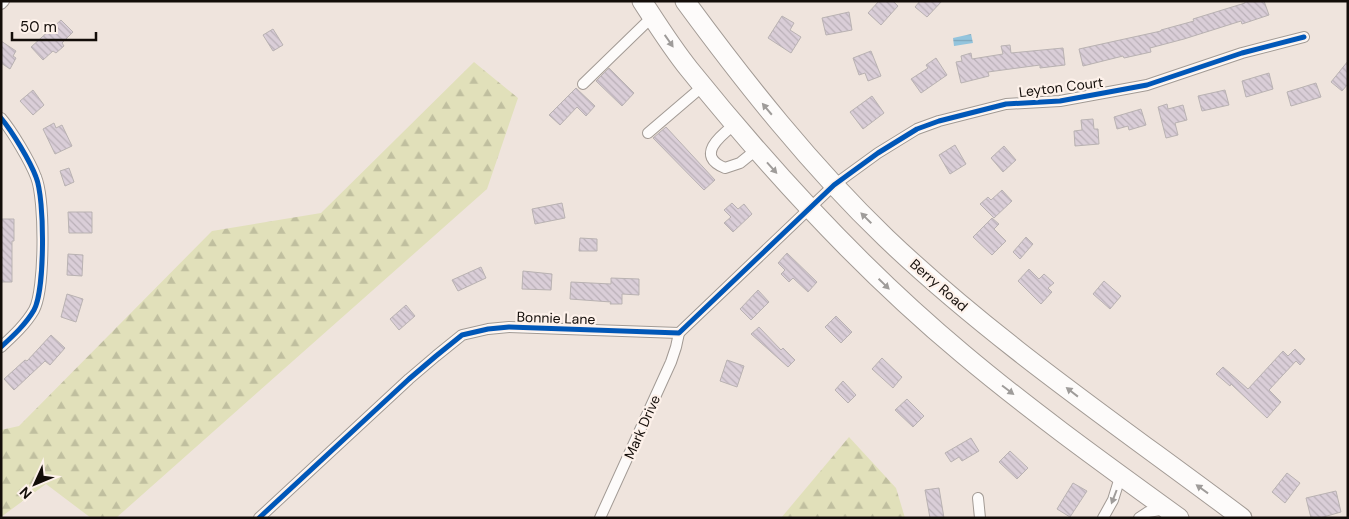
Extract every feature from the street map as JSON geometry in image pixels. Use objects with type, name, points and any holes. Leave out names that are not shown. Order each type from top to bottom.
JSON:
[{"type":"highway","name":"Berry Road","points":[[685,1],[756,95],[834,185],[914,264],[981,321],[1113,424],[1242,518]]},
{"type":"highway","points":[[647,9],[688,68],[734,125],[808,209],[898,297],[991,377],[1173,513]]},
{"type":"street","points":[[1,4],[4,1]]},
{"type":"street","points":[[583,84],[647,9]]},
{"type":"street","name":"Leyton Court","points":[[834,185],[852,170],[899,139],[917,129],[939,121],[1006,104],[1060,101],[1118,91],[1169,78],[1242,54],[1304,37]]},
{"type":"street","points":[[648,132],[703,86]]},
{"type":"street","points":[[1,347],[18,331],[34,309],[41,287],[43,221],[37,178],[4,125]]},
{"type":"street","points":[[734,125],[715,143],[711,152],[712,159],[718,165],[725,168],[740,163],[756,150]]},
{"type":"street","points":[[679,334],[834,185]]},
{"type":"street","name":"Bonnie Lane","points":[[258,518],[409,379],[462,335],[488,329],[509,327],[679,334]]},
{"type":"street","name":"Mark Drive","points":[[600,518],[671,362],[679,334]]},
{"type":"street","points":[[1103,518],[1113,500],[1121,474]]},
{"type":"street","points":[[978,498],[980,518]]},
{"type":"street","points":[[1139,518],[1148,512],[1173,513]]},
{"type":"green space","points":[[474,62],[518,98],[487,189],[116,518],[91,518],[46,484],[1,517],[1,430],[19,426],[212,231],[321,213]]},
{"type":"green space","points":[[849,437],[896,488],[905,518],[781,518]]},
{"type":"water","points":[[971,34],[973,43],[954,46],[953,38]]},
{"type":"building","points":[[879,1],[893,1],[898,6],[881,25],[868,13]]},
{"type":"building","points":[[920,1],[942,1],[927,17],[915,7]]},
{"type":"building","points":[[1245,1],[1264,1],[1269,15],[1242,24],[1241,21],[1150,48],[1151,52],[1124,58],[1123,56],[1083,66],[1079,49],[1161,31],[1245,3]]},
{"type":"building","points":[[849,12],[852,30],[826,35],[822,18]]},
{"type":"building","points":[[782,16],[794,23],[790,30],[801,37],[791,53],[768,38]]},
{"type":"building","points":[[61,20],[73,32],[62,43],[64,46],[56,53],[53,51],[43,60],[31,47]]},
{"type":"building","points":[[273,29],[283,45],[273,51],[263,35]]},
{"type":"building","points":[[1,41],[16,51],[13,56],[16,58],[10,69],[1,63]]},
{"type":"building","points":[[1010,45],[1011,53],[1063,48],[1065,65],[1040,68],[1040,65],[988,72],[989,76],[961,83],[956,62],[962,61],[961,56],[971,53],[972,59],[1003,54],[1001,46]]},
{"type":"building","points":[[871,51],[881,76],[868,81],[865,73],[859,75],[853,58]]},
{"type":"building","points":[[936,58],[947,75],[921,93],[911,79],[928,68],[926,65]]},
{"type":"building","points":[[1348,61],[1348,84],[1342,91],[1331,82]]},
{"type":"building","points":[[609,68],[634,93],[622,106],[596,81]]},
{"type":"building","points":[[1269,73],[1273,89],[1246,97],[1242,81]]},
{"type":"building","points":[[1316,83],[1321,97],[1291,106],[1287,92]]},
{"type":"building","points":[[576,88],[595,106],[586,116],[577,107],[560,125],[549,115]]},
{"type":"building","points":[[33,90],[44,105],[33,115],[20,101]]},
{"type":"building","points":[[1225,90],[1229,105],[1202,111],[1198,96]]},
{"type":"building","points":[[872,96],[884,113],[863,129],[850,112]]},
{"type":"building","points":[[1167,104],[1168,109],[1183,105],[1187,120],[1175,123],[1178,135],[1166,138],[1158,107]]},
{"type":"building","points":[[1141,109],[1146,125],[1129,130],[1128,126],[1117,129],[1114,117]]},
{"type":"building","points":[[1093,119],[1094,129],[1098,129],[1099,144],[1075,146],[1074,131],[1082,130],[1081,120]]},
{"type":"building","points":[[54,123],[56,128],[62,125],[72,146],[55,154],[43,129]]},
{"type":"building","points":[[666,127],[715,180],[704,190],[653,138]]},
{"type":"building","points":[[955,145],[966,164],[950,174],[939,155]]},
{"type":"building","points":[[1004,146],[1016,160],[1003,172],[991,158]]},
{"type":"building","points":[[69,168],[74,182],[65,186],[60,171]]},
{"type":"building","points":[[1002,190],[1012,201],[994,218],[980,204],[988,197],[991,200]]},
{"type":"building","points":[[562,203],[565,218],[535,224],[532,209]]},
{"type":"building","points":[[732,203],[738,209],[744,204],[752,214],[733,232],[724,223],[731,217],[724,210]]},
{"type":"building","points":[[68,212],[92,212],[92,233],[69,233]]},
{"type":"building","points":[[992,218],[999,224],[994,229],[1006,241],[992,255],[973,237]]},
{"type":"building","points":[[1,219],[14,219],[12,282],[1,282]]},
{"type":"building","points":[[1026,237],[1033,244],[1020,259],[1013,252]]},
{"type":"building","points":[[580,238],[597,239],[597,251],[579,251]]},
{"type":"building","points":[[787,253],[817,282],[808,292],[793,278],[789,282],[781,274],[785,270],[778,263]]},
{"type":"building","points":[[68,254],[83,255],[82,276],[67,275]]},
{"type":"building","points":[[481,267],[486,278],[458,291],[452,280]]},
{"type":"building","points":[[1029,269],[1039,279],[1044,274],[1054,283],[1048,288],[1052,292],[1041,304],[1018,281]]},
{"type":"building","points":[[523,271],[552,274],[551,290],[522,289]]},
{"type":"building","points":[[611,278],[639,279],[639,295],[622,294],[622,304],[570,299],[571,282],[611,284]]},
{"type":"building","points":[[1104,281],[1121,296],[1110,309],[1093,294]]},
{"type":"building","points":[[758,290],[769,302],[751,320],[740,309]]},
{"type":"building","points":[[67,294],[83,299],[76,322],[61,317]]},
{"type":"building","points":[[406,305],[415,316],[399,330],[390,319]]},
{"type":"building","points":[[836,316],[852,332],[841,343],[825,327]]},
{"type":"building","points":[[759,327],[781,350],[783,348],[795,360],[788,367],[751,334]]},
{"type":"building","points":[[51,335],[65,348],[50,365],[45,361],[14,390],[4,379],[25,360],[27,361]]},
{"type":"building","points":[[1295,349],[1305,359],[1300,365],[1296,361],[1269,390],[1281,402],[1267,418],[1231,384],[1230,386],[1216,374],[1223,367],[1248,389],[1283,351],[1288,356]]},
{"type":"building","points":[[882,358],[902,377],[893,388],[872,369]]},
{"type":"building","points":[[727,360],[744,366],[737,387],[720,381]]},
{"type":"building","points":[[843,381],[856,395],[848,403],[835,390]]},
{"type":"building","points":[[907,399],[924,416],[913,427],[895,410]]},
{"type":"building","points":[[971,438],[979,451],[962,461],[959,457],[951,462],[945,453]]},
{"type":"building","points":[[1010,451],[1028,468],[1017,479],[999,462]]},
{"type":"building","points":[[1287,473],[1300,483],[1285,503],[1272,492]]},
{"type":"building","points":[[1073,483],[1087,491],[1070,517],[1057,509]]},
{"type":"building","points":[[939,488],[944,518],[930,518],[925,490]]},
{"type":"building","points":[[1336,491],[1341,512],[1320,518],[1311,518],[1306,498]]},
{"type":"cycle path","points":[[259,518],[409,379],[462,335],[488,329],[509,327],[679,333],[834,185],[878,153],[917,129],[939,121],[1006,104],[1060,101],[1147,85],[1242,53],[1304,37]]},
{"type":"cycle path","points":[[1,118],[20,146],[36,177],[39,188],[42,223],[42,265],[38,299],[31,315],[1,347]]}]
